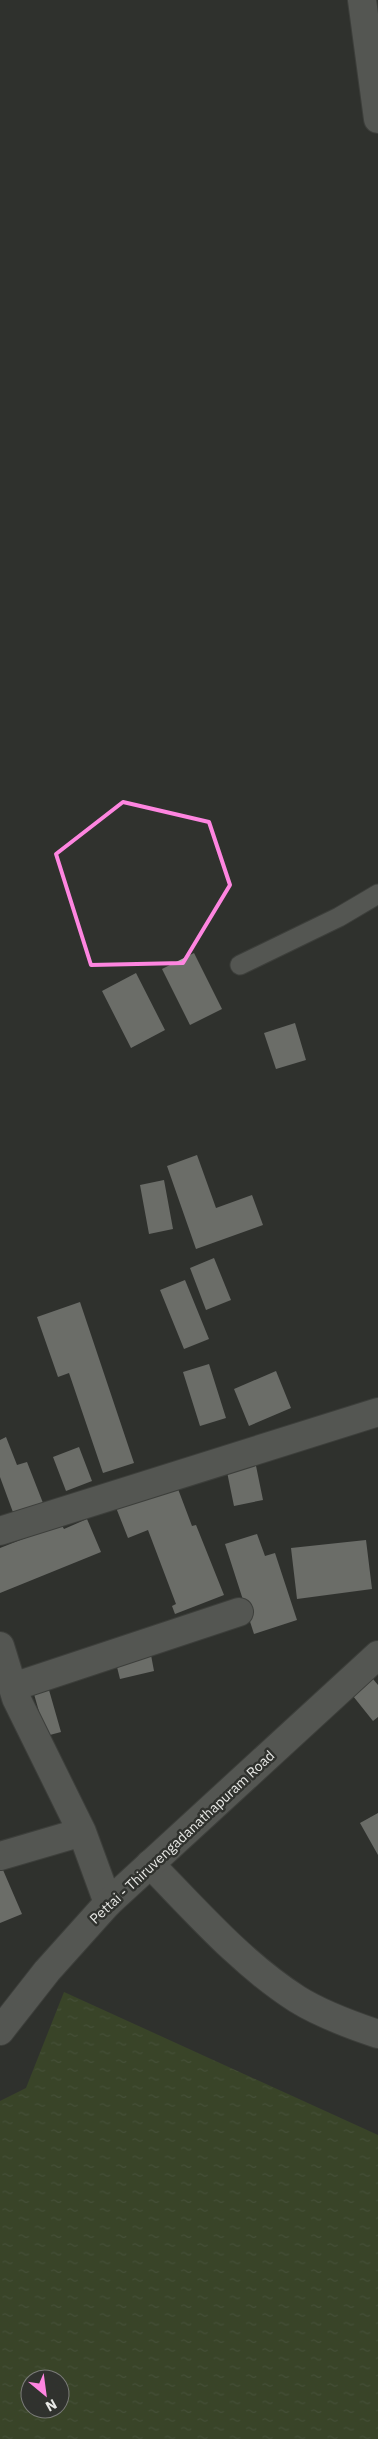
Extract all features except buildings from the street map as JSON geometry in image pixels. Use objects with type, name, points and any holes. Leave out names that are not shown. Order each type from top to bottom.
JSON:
[{"type":"street","points":[[362,0],[378,119]]},
{"type":"street","points":[[0,1532],[378,1412]]},
{"type":"street","points":[[10,1696],[239,1612]]},
{"type":"street","points":[[0,1646],[10,1696],[82,1832],[108,1903]]},
{"type":"street","name":"Pettai - Thiruvengadanathapuram Road","points":[[0,2031],[47,1971],[108,1903],[378,1655]]},
{"type":"street","points":[[0,1856],[82,1832]]},
{"type":"street","points":[[150,1864],[240,1956],[297,1998],[340,2020],[378,2034]]},
{"type":"lane","points":[[240,965],[339,917],[378,894]]},
{"type":"highlighted area","points":[[123,802],[209,822],[230,885],[183,963],[91,965],[56,854]]},
{"type":"water","points":[[64,1992],[378,2135],[378,2439],[0,2439],[0,2101],[26,2088]]}]
